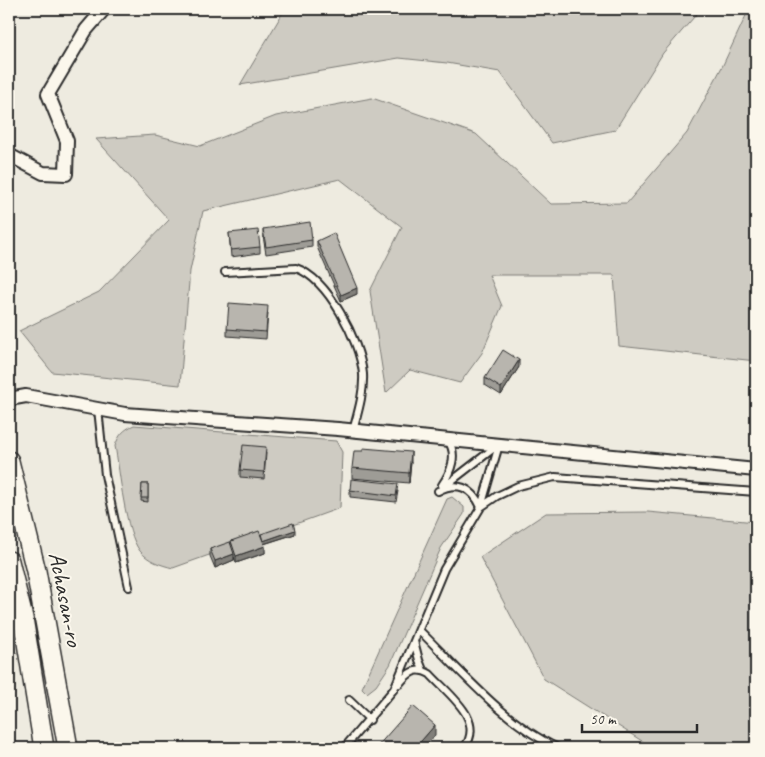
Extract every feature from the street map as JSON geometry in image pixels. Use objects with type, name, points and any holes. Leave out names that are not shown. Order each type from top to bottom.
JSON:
[{"type":"main road","name":"Achasan-ro","points":[[9,461],[16,523],[36,571],[68,748]]},
{"type":"main road","name":"Achasan-ro","points":[[9,562],[23,618],[44,748]]},
{"type":"street","points":[[9,155],[43,173],[66,174],[67,141],[48,94],[86,30],[104,9]]},
{"type":"street","points":[[9,399],[26,396],[125,414],[353,431],[756,470]]},
{"type":"lane","points":[[225,272],[296,268],[307,272],[322,284],[352,338],[363,372],[361,397],[353,431]]},
{"type":"lane","points":[[98,409],[105,475],[129,587]]},
{"type":"lane","points":[[438,491],[449,476],[452,466],[452,445],[447,440]]},
{"type":"lane","points":[[438,491],[499,445]]},
{"type":"lane","points":[[394,689],[444,569],[481,508],[499,445]]},
{"type":"lane","points":[[481,508],[497,496],[518,486],[555,477],[756,492]]},
{"type":"lane","points":[[438,491],[448,485],[466,488],[473,494],[481,508]]},
{"type":"lane","points":[[419,630],[516,724],[535,738],[558,748]]},
{"type":"lane","points":[[414,641],[418,660],[423,670],[430,674],[469,716],[472,728],[470,741],[464,748]]},
{"type":"lane","points":[[344,748],[370,720],[408,673],[423,670]]},
{"type":"lane","points":[[349,700],[370,720]]},
{"type":"shaded area","points":[[285,9],[701,9],[663,53],[615,130],[552,143],[500,72],[447,63],[399,58],[240,85]]},
{"type":"shaded area","points":[[749,9],[756,9],[756,361],[619,346],[614,275],[489,275],[502,306],[482,353],[460,383],[410,370],[386,393],[370,291],[402,227],[340,179],[203,211],[190,271],[180,385],[52,372],[19,331],[99,292],[169,220],[96,139],[155,135],[200,146],[276,116],[372,98],[476,134],[551,204],[627,203],[687,133],[723,65]]},
{"type":"shaded area","points":[[134,425],[336,441],[342,452],[340,508],[173,568],[159,564],[143,554],[135,542],[130,530],[124,501],[115,446],[122,433]]},
{"type":"shaded area","points":[[452,497],[464,507],[464,514],[441,548],[390,665],[376,686],[367,693],[362,688],[447,499]]},
{"type":"shaded area","points":[[648,512],[756,522],[756,748],[653,748],[544,679],[480,557],[546,513]]},
{"type":"building","points":[[310,222],[312,240],[266,247],[263,229]]},
{"type":"building","points":[[258,230],[260,247],[231,250],[229,233]]},
{"type":"building","points":[[334,233],[357,288],[341,295],[317,241]]},
{"type":"building","points":[[229,303],[268,306],[266,332],[227,329]]},
{"type":"building","points":[[503,350],[519,360],[501,388],[485,378]]},
{"type":"building","points":[[243,445],[266,447],[264,472],[240,470]]},
{"type":"building","points":[[363,448],[411,452],[409,473],[352,468],[354,451],[363,451]]},
{"type":"building","points":[[351,479],[398,484],[396,496],[350,490]]},
{"type":"building","points":[[142,484],[148,484],[148,498],[141,498]]},
{"type":"building","points":[[293,523],[295,530],[263,541],[261,534]]},
{"type":"building","points":[[259,531],[265,546],[236,556],[231,541]]},
{"type":"building","points":[[230,542],[234,554],[215,561],[210,549]]},
{"type":"building","points":[[413,706],[435,725],[415,748],[376,748]]}]
